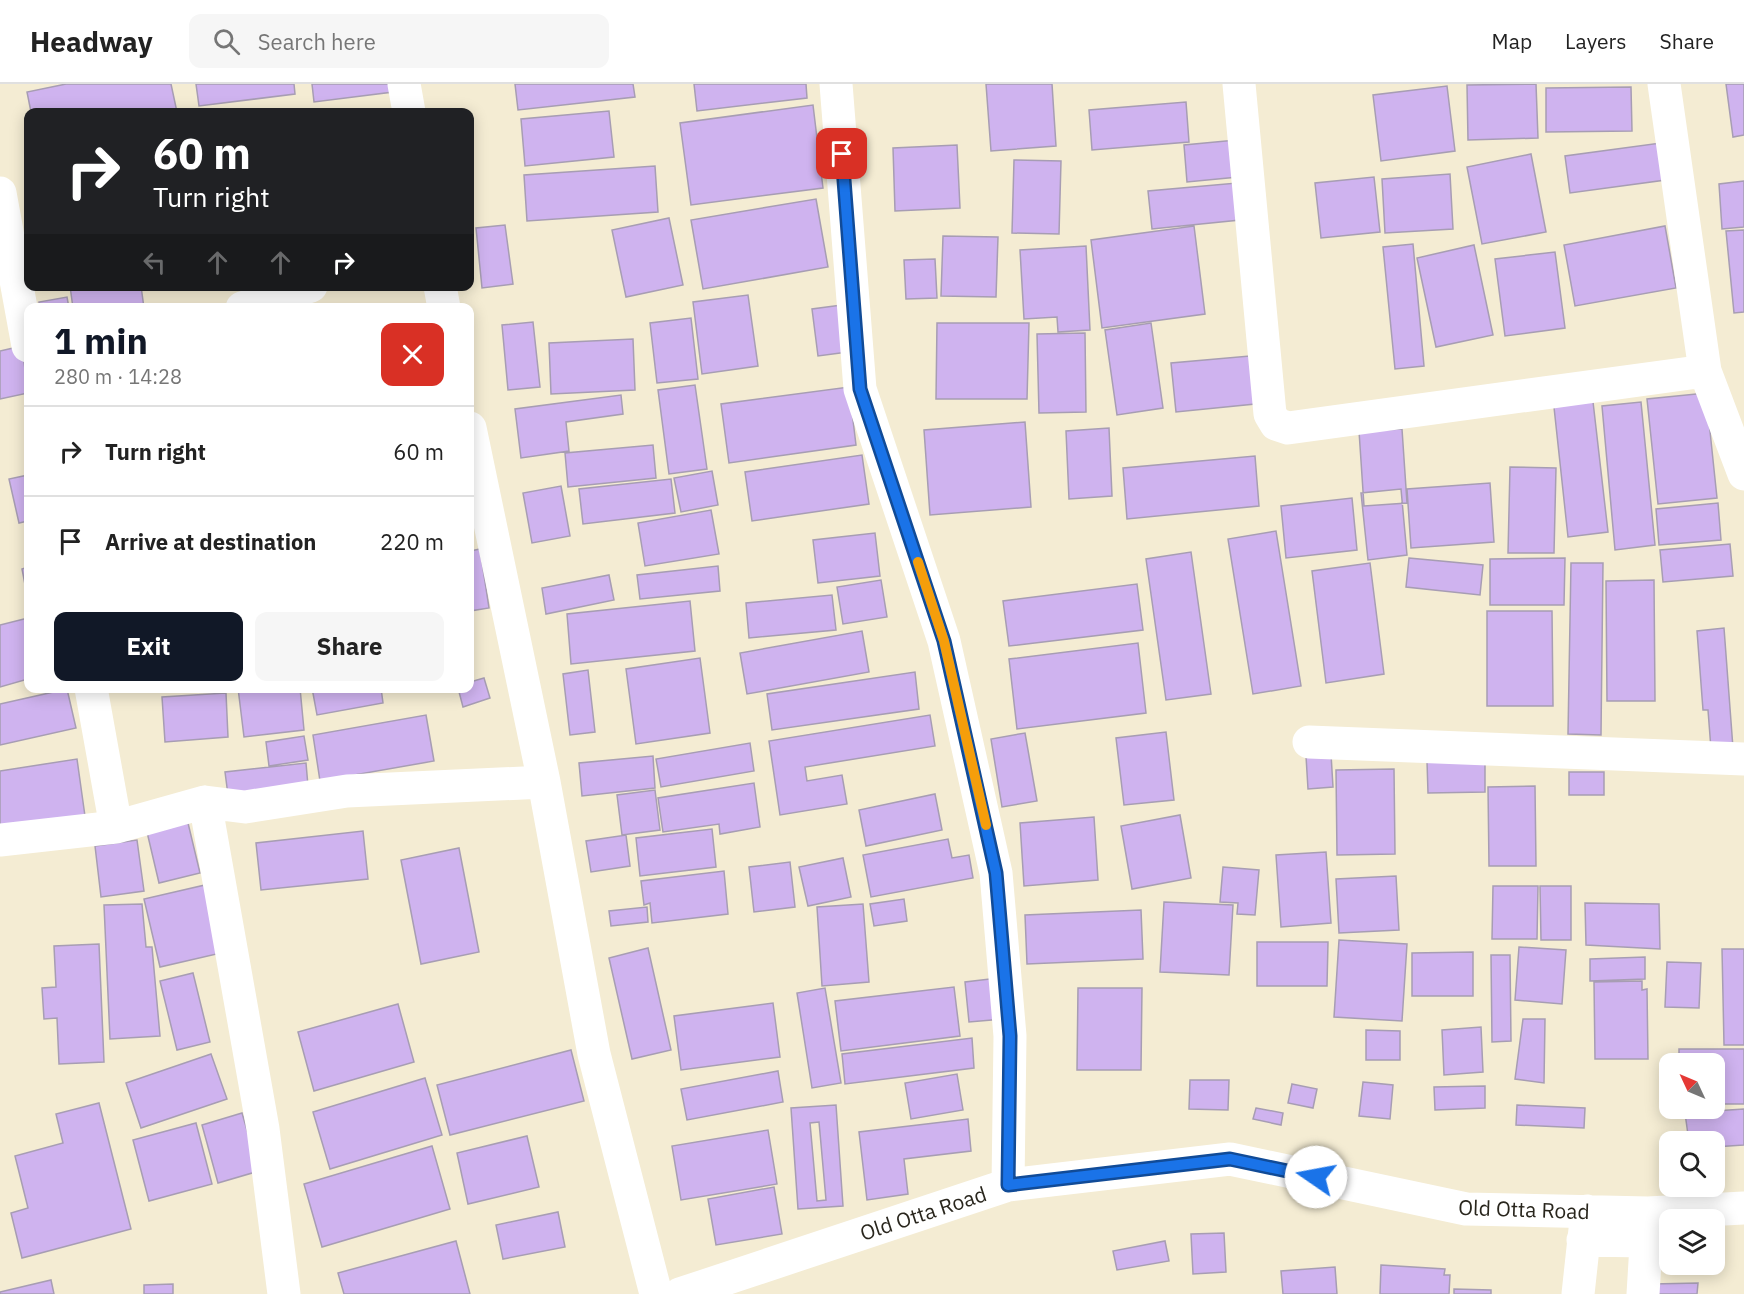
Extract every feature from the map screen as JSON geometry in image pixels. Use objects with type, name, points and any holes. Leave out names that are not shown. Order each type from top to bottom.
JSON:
[{"type":"street","points":[[404,84],[408,108]]},
{"type":"street","points":[[836,84],[860,389],[944,641],[996,873],[1010,1036],[1008,1185]]},
{"type":"street","points":[[1239,84],[1270,414],[1276,424],[1288,428],[1705,370]]},
{"type":"street","points":[[1664,84],[1705,370],[1744,474]]},
{"type":"street","points":[[0,193],[24,324]]},
{"type":"street","points":[[258,303],[295,291]]},
{"type":"street","points":[[474,447],[544,782],[594,1054],[656,1294]]},
{"type":"street","points":[[92,693],[116,827]]},
{"type":"street","points":[[1309,742],[1744,759]]},
{"type":"street","points":[[0,840],[116,827],[205,802],[245,807],[347,791],[544,782]]},
{"type":"street","points":[[205,802],[263,1129],[284,1294]]},
{"type":"street","name":"Old Otta Road","points":[[680,1294],[1008,1185],[1230,1159],[1466,1209],[1585,1226],[1647,1227],[1744,1208]]},
{"type":"street","points":[[1578,1294],[1585,1226]]},
{"type":"street","points":[[1643,1294],[1647,1227]]},
{"type":"building","points":[[66,84],[171,84],[176,108],[30,108],[27,92]]},
{"type":"building","points":[[196,84],[294,84],[295,94],[199,106]]},
{"type":"building","points":[[312,84],[392,84],[393,92],[314,102]]},
{"type":"building","points":[[515,84],[633,84],[635,97],[518,110]]},
{"type":"building","points":[[694,84],[806,84],[807,98],[697,111]]},
{"type":"building","points":[[986,84],[1052,84],[1056,146],[991,151]]},
{"type":"building","points":[[1536,84],[1538,138],[1468,140],[1467,85]]},
{"type":"building","points":[[1726,84],[1744,84],[1744,135],[1733,137]]},
{"type":"building","points":[[1447,86],[1455,151],[1381,161],[1373,95]]},
{"type":"building","points":[[1631,87],[1632,131],[1546,132],[1546,88]]},
{"type":"building","points":[[1186,102],[1189,142],[1092,150],[1089,110]]},
{"type":"building","points":[[813,105],[823,188],[691,205],[680,123]]},
{"type":"building","points":[[609,111],[614,157],[525,166],[521,119]]},
{"type":"building","points":[[1236,140],[1238,177],[1187,182],[1184,145]]},
{"type":"building","points":[[1668,142],[1673,179],[1570,193],[1565,156]]},
{"type":"building","points":[[957,145],[960,208],[895,211],[893,148]]},
{"type":"building","points":[[1531,154],[1546,232],[1482,244],[1467,167]]},
{"type":"building","points":[[1014,160],[1061,161],[1059,234],[1012,233]]},
{"type":"building","points":[[655,166],[658,212],[527,221],[524,175]]},
{"type":"building","points":[[1450,174],[1453,229],[1385,233],[1382,179]]},
{"type":"building","points":[[1374,177],[1380,232],[1321,238],[1315,183]]},
{"type":"building","points":[[1744,181],[1744,227],[1722,229],[1719,184]]},
{"type":"building","points":[[1237,183],[1240,220],[1152,229],[1148,191]]},
{"type":"building","points":[[816,199],[828,267],[703,289],[691,220]]},
{"type":"building","points":[[669,218],[683,285],[626,297],[612,230]]},
{"type":"building","points":[[505,225],[513,284],[482,288],[476,228]]},
{"type":"building","points":[[1194,226],[1205,314],[1102,328],[1091,240]]},
{"type":"building","points":[[1665,226],[1676,288],[1575,306],[1564,245]]},
{"type":"building","points":[[1744,230],[1744,312],[1734,313],[1726,231]]},
{"type":"building","points":[[943,236],[998,237],[996,297],[941,296]]},
{"type":"building","points":[[1413,244],[1424,366],[1395,369],[1383,247]]},
{"type":"building","points":[[1474,245],[1493,335],[1436,347],[1417,258]]},
{"type":"building","points":[[1086,246],[1090,330],[1058,332],[1057,317],[1024,319],[1020,250]]},
{"type":"building","points":[[1555,252],[1565,328],[1505,336],[1495,259]]},
{"type":"building","points":[[935,259],[937,298],[906,299],[904,260]]},
{"type":"building","points":[[71,291],[142,291],[143,303],[72,303]]},
{"type":"building","points":[[748,295],[758,366],[702,374],[693,302]]},
{"type":"building","points":[[67,297],[68,303],[39,303]]},
{"type":"building","points":[[849,304],[855,351],[818,356],[812,309]]},
{"type":"building","points":[[691,318],[698,379],[657,383],[650,323]]},
{"type":"building","points":[[533,322],[540,387],[508,390],[502,325]]},
{"type":"building","points":[[937,323],[1029,323],[1027,399],[936,399]]},
{"type":"building","points":[[1151,323],[1163,408],[1117,415],[1105,330]]},
{"type":"building","points":[[1085,333],[1086,412],[1039,413],[1037,334]]},
{"type":"building","points":[[633,339],[635,390],[551,394],[549,343]]},
{"type":"building","points":[[22,346],[24,394],[0,399],[0,351]]},
{"type":"building","points":[[1261,355],[1265,403],[1176,412],[1171,363]]},
{"type":"building","points":[[695,385],[707,469],[669,474],[658,390]]},
{"type":"building","points":[[849,387],[856,445],[729,463],[721,404]]},
{"type":"building","points":[[1592,393],[1608,532],[1568,537],[1553,398]]},
{"type":"building","points":[[1706,393],[1717,498],[1658,504],[1647,399]]},
{"type":"building","points":[[621,395],[623,414],[566,422],[569,451],[521,458],[515,409]]},
{"type":"building","points":[[1641,402],[1655,545],[1615,550],[1602,406]]},
{"type":"building","points":[[1025,422],[1031,507],[930,515],[924,430]]},
{"type":"building","points":[[1109,428],[1112,496],[1069,499],[1066,431]]},
{"type":"building","points":[[1402,429],[1407,503],[1364,506],[1359,431]]},
{"type":"building","points":[[653,445],[656,478],[568,487],[565,453]]},
{"type":"building","points":[[862,455],[869,504],[752,521],[745,472]]},
{"type":"building","points":[[1255,456],[1259,506],[1127,519],[1123,468]]},
{"type":"building","points":[[1510,467],[1556,468],[1554,553],[1508,553]]},
{"type":"building","points":[[712,471],[718,505],[681,512],[674,478]]},
{"type":"building","points":[[24,476],[24,522],[19,523],[9,479]]},
{"type":"building","points":[[671,479],[675,513],[583,524],[579,489]]},
{"type":"building","points":[[1490,483],[1494,542],[1411,548],[1407,489]]},
{"type":"building","points":[[561,486],[570,536],[532,543],[523,493]]},
{"type":"building","points":[[1401,489],[1407,555],[1368,560],[1361,493]]},
{"type":"building","points":[[1352,498],[1357,550],[1286,558],[1281,506]]},
{"type":"building","points":[[1718,503],[1721,540],[1659,545],[1656,509]]},
{"type":"building","points":[[711,510],[719,554],[645,566],[638,523]]},
{"type":"building","points":[[1276,531],[1301,686],[1253,694],[1228,539]]},
{"type":"building","points":[[875,533],[880,576],[818,583],[813,540]]},
{"type":"building","points":[[1730,544],[1733,576],[1663,582],[1660,550]]},
{"type":"building","points":[[480,549],[489,608],[474,610],[474,550]]},
{"type":"building","points":[[1191,552],[1211,694],[1166,700],[1146,559]]},
{"type":"building","points":[[1409,558],[1483,565],[1480,595],[1406,587]]},
{"type":"building","points":[[1565,558],[1564,605],[1490,605],[1490,559]]},
{"type":"building","points":[[1370,563],[1384,674],[1326,683],[1312,571]]},
{"type":"building","points":[[1571,563],[1603,563],[1601,735],[1568,734]]},
{"type":"building","points":[[718,566],[720,591],[640,599],[637,575]]},
{"type":"building","points":[[609,575],[614,600],[546,614],[542,588]]},
{"type":"building","points":[[881,580],[887,617],[843,624],[837,587]]},
{"type":"building","points":[[1654,580],[1655,701],[1607,701],[1606,581]]},
{"type":"building","points":[[1137,584],[1143,630],[1009,646],[1003,601]]},
{"type":"building","points":[[832,595],[836,630],[749,638],[746,603]]},
{"type":"building","points":[[690,601],[695,651],[571,664],[567,614]]},
{"type":"building","points":[[1487,611],[1552,611],[1553,706],[1487,706]]},
{"type":"building","points":[[24,619],[24,680],[0,687],[0,625]]},
{"type":"building","points":[[1724,628],[1733,748],[1711,749],[1708,710],[1703,710],[1697,631]]},
{"type":"building","points":[[862,631],[869,672],[747,694],[740,653]]},
{"type":"building","points":[[1138,643],[1146,713],[1017,729],[1009,659]]},
{"type":"building","points":[[700,658],[710,733],[636,744],[626,669]]},
{"type":"building","points":[[588,670],[595,732],[570,735],[563,674]]},
{"type":"building","points":[[915,672],[919,709],[772,730],[767,694]]},
{"type":"building","points":[[484,678],[490,698],[463,707],[459,693],[474,693],[474,681]]},
{"type":"building","points":[[49,693],[68,693],[76,728],[0,745],[0,704]]},
{"type":"building","points":[[226,693],[228,737],[165,742],[162,697]]},
{"type":"building","points":[[239,693],[300,693],[304,730],[244,737]]},
{"type":"building","points":[[313,693],[382,693],[383,703],[317,715]]},
{"type":"building","points":[[426,715],[434,761],[320,781],[313,735]]},
{"type":"building","points":[[930,715],[935,746],[805,767],[807,781],[842,775],[847,804],[780,815],[769,741]]},
{"type":"building","points":[[1166,732],[1174,800],[1124,805],[1116,738]]},
{"type":"building","points":[[1025,733],[1037,801],[1002,807],[991,739]]},
{"type":"building","points":[[304,736],[308,760],[269,766],[266,742]]},
{"type":"building","points":[[750,743],[754,771],[661,787],[656,759]]},
{"type":"building","points":[[1331,754],[1333,787],[1308,789],[1306,756]]},
{"type":"building","points":[[653,756],[655,788],[582,796],[579,763]]},
{"type":"building","points":[[77,759],[85,816],[0,829],[0,771]]},
{"type":"building","points":[[1485,760],[1485,792],[1428,793],[1427,761]]},
{"type":"building","points":[[306,763],[308,786],[228,795],[225,772]]},
{"type":"building","points":[[1394,769],[1395,854],[1337,855],[1336,770]]},
{"type":"building","points":[[1569,772],[1604,772],[1604,795],[1569,795]]},
{"type":"building","points":[[754,783],[760,827],[720,834],[719,824],[663,832],[658,798]]},
{"type":"building","points":[[1535,786],[1536,866],[1489,866],[1488,787]]},
{"type":"building","points":[[655,790],[660,830],[622,835],[617,795]]},
{"type":"building","points":[[935,794],[942,830],[866,846],[859,810]]},
{"type":"building","points":[[1180,815],[1191,878],[1132,889],[1121,826]]},
{"type":"building","points":[[1094,817],[1098,880],[1024,886],[1020,823]]},
{"type":"building","points":[[188,823],[200,873],[159,883],[147,832]]},
{"type":"building","points":[[712,829],[716,867],[640,876],[636,838]]},
{"type":"building","points":[[363,831],[368,879],[261,890],[256,843]]},
{"type":"building","points":[[626,835],[630,866],[591,872],[586,841]]},
{"type":"building","points":[[948,839],[952,858],[969,855],[973,878],[871,897],[863,855]]},
{"type":"building","points":[[137,840],[144,891],[101,897],[95,846]]},
{"type":"building","points":[[459,848],[479,952],[421,964],[401,860]]},
{"type":"building","points":[[1326,852],[1331,923],[1281,927],[1276,855]]},
{"type":"building","points":[[843,858],[851,897],[808,906],[799,867]]},
{"type":"building","points":[[790,862],[795,907],[754,912],[749,867]]},
{"type":"building","points":[[1223,867],[1259,870],[1255,915],[1237,914],[1238,903],[1220,902]]},
{"type":"building","points":[[724,871],[728,914],[652,923],[650,903],[644,905],[641,881]]},
{"type":"building","points":[[1396,876],[1399,930],[1339,933],[1336,879]]},
{"type":"building","points":[[205,885],[221,953],[160,967],[144,899]]},
{"type":"building","points":[[1493,886],[1538,886],[1537,939],[1492,939]]},
{"type":"building","points":[[1540,886],[1571,886],[1571,940],[1541,940]]},
{"type":"building","points":[[904,899],[907,921],[874,926],[870,904]]},
{"type":"building","points":[[1164,902],[1233,905],[1229,975],[1160,972]]},
{"type":"building","points":[[1585,903],[1659,904],[1660,949],[1586,945]]},
{"type":"building","points":[[142,904],[146,947],[152,947],[160,1036],[110,1039],[104,905]]},
{"type":"building","points":[[863,904],[869,982],[822,986],[817,907]]},
{"type":"building","points":[[647,907],[648,922],[611,926],[609,911]]},
{"type":"building","points":[[1141,910],[1143,959],[1027,964],[1025,915]]},
{"type":"building","points":[[1339,940],[1407,944],[1402,1021],[1334,1017]]},
{"type":"building","points":[[1257,942],[1328,942],[1327,986],[1257,986]]},
{"type":"building","points":[[99,944],[104,1062],[59,1064],[57,1018],[44,1019],[42,988],[56,987],[54,946]]},
{"type":"building","points":[[1519,947],[1566,950],[1562,1004],[1515,1000]]},
{"type":"building","points":[[648,948],[671,1050],[632,1059],[609,958]]},
{"type":"building","points":[[1722,949],[1744,949],[1744,1045],[1724,1045]]},
{"type":"building","points":[[1473,952],[1473,996],[1412,996],[1412,953]]},
{"type":"building","points":[[1491,955],[1510,955],[1511,1041],[1492,1042]]},
{"type":"building","points":[[1645,957],[1645,979],[1590,981],[1590,959]]},
{"type":"building","points":[[1667,962],[1701,963],[1699,1008],[1665,1007]]},
{"type":"building","points":[[193,973],[210,1042],[177,1050],[160,981]]},
{"type":"building","points":[[998,978],[1003,1019],[969,1022],[965,982]]},
{"type":"building","points":[[1642,981],[1642,990],[1647,989],[1648,1059],[1595,1059],[1594,982]]},
{"type":"building","points":[[954,987],[960,1036],[841,1051],[835,1001]]},
{"type":"building","points":[[825,988],[841,1083],[812,1088],[797,993]]},
{"type":"building","points":[[1078,988],[1142,988],[1141,1070],[1077,1070]]},
{"type":"building","points":[[773,1003],[780,1057],[681,1070],[674,1016]]},
{"type":"building","points":[[398,1004],[414,1062],[314,1091],[298,1032]]},
{"type":"building","points":[[1523,1019],[1545,1019],[1544,1083],[1515,1079]]},
{"type":"building","points":[[1481,1027],[1483,1072],[1444,1075],[1442,1030]]},
{"type":"building","points":[[1366,1030],[1400,1031],[1400,1060],[1366,1060]]},
{"type":"building","points":[[972,1038],[974,1068],[845,1084],[842,1054]]},
{"type":"building","points":[[1679,1049],[1744,1049],[1744,1104],[1725,1104],[1725,1053],[1679,1053]]},
{"type":"building","points":[[571,1050],[584,1101],[450,1135],[437,1085]]},
{"type":"building","points":[[211,1054],[227,1099],[141,1128],[126,1083]]},
{"type":"building","points":[[778,1071],[783,1102],[687,1120],[681,1089]]},
{"type":"building","points":[[957,1074],[963,1110],[911,1119],[905,1083]]},
{"type":"building","points":[[425,1078],[442,1135],[330,1169],[313,1112]]},
{"type":"building","points":[[1190,1080],[1229,1080],[1228,1110],[1189,1109]]},
{"type":"building","points":[[1363,1082],[1393,1085],[1390,1119],[1359,1116]]},
{"type":"building","points":[[1292,1084],[1317,1089],[1313,1108],[1288,1103]]},
{"type":"building","points":[[1485,1086],[1485,1108],[1435,1110],[1434,1087]]},
{"type":"building","points":[[99,1103],[131,1229],[22,1258],[11,1213],[28,1208],[15,1156],[63,1143],[56,1114]]},
{"type":"building","points":[[836,1105],[843,1206],[798,1209],[791,1108]],"holes":[[[819,1122],[826,1200],[817,1201],[810,1123]]]},
{"type":"building","points":[[1517,1105],[1585,1108],[1584,1128],[1516,1125]]},
{"type":"building","points":[[1256,1108],[1283,1113],[1281,1125],[1253,1119]]},
{"type":"building","points":[[1744,1109],[1744,1145],[1725,1146],[1725,1131],[1687,1131],[1686,1119],[1725,1119],[1725,1110]]},
{"type":"building","points":[[242,1113],[259,1171],[218,1183],[202,1125]]},
{"type":"building","points":[[968,1119],[971,1151],[904,1159],[908,1194],[867,1200],[859,1132]]},
{"type":"building","points":[[196,1123],[212,1184],[149,1201],[133,1140]]},
{"type":"building","points":[[768,1130],[777,1184],[681,1200],[672,1146]]},
{"type":"building","points":[[527,1136],[539,1187],[468,1204],[457,1153]]},
{"type":"building","points":[[432,1146],[450,1209],[322,1247],[304,1184]]},
{"type":"building","points":[[774,1187],[782,1234],[716,1245],[708,1199]]},
{"type":"building","points":[[558,1212],[565,1247],[503,1259],[496,1225]]},
{"type":"building","points":[[1224,1233],[1226,1272],[1193,1274],[1191,1234]]},
{"type":"building","points":[[456,1241],[470,1294],[344,1294],[338,1273]]},
{"type":"building","points":[[1165,1241],[1169,1261],[1117,1270],[1113,1251]]},
{"type":"building","points":[[1381,1265],[1445,1269],[1444,1275],[1450,1275],[1449,1294],[1380,1294]]},
{"type":"building","points":[[1335,1267],[1337,1294],[1283,1294],[1281,1271]]},
{"type":"building","points":[[51,1280],[54,1294],[0,1294],[0,1292]]},
{"type":"building","points":[[1698,1283],[1697,1294],[1651,1294],[1652,1284]]},
{"type":"building","points":[[173,1284],[173,1294],[144,1294],[144,1285]]},
{"type":"building","points":[[1454,1289],[1491,1290],[1491,1294],[1454,1294]]},
{"type":"slow traffic","points":[[918,562],[944,641],[986,825]]},
{"type":"route","points":[[842,154],[860,389],[944,641],[996,873],[1010,1036],[1008,1185],[1230,1159],[1316,1177]]}]
